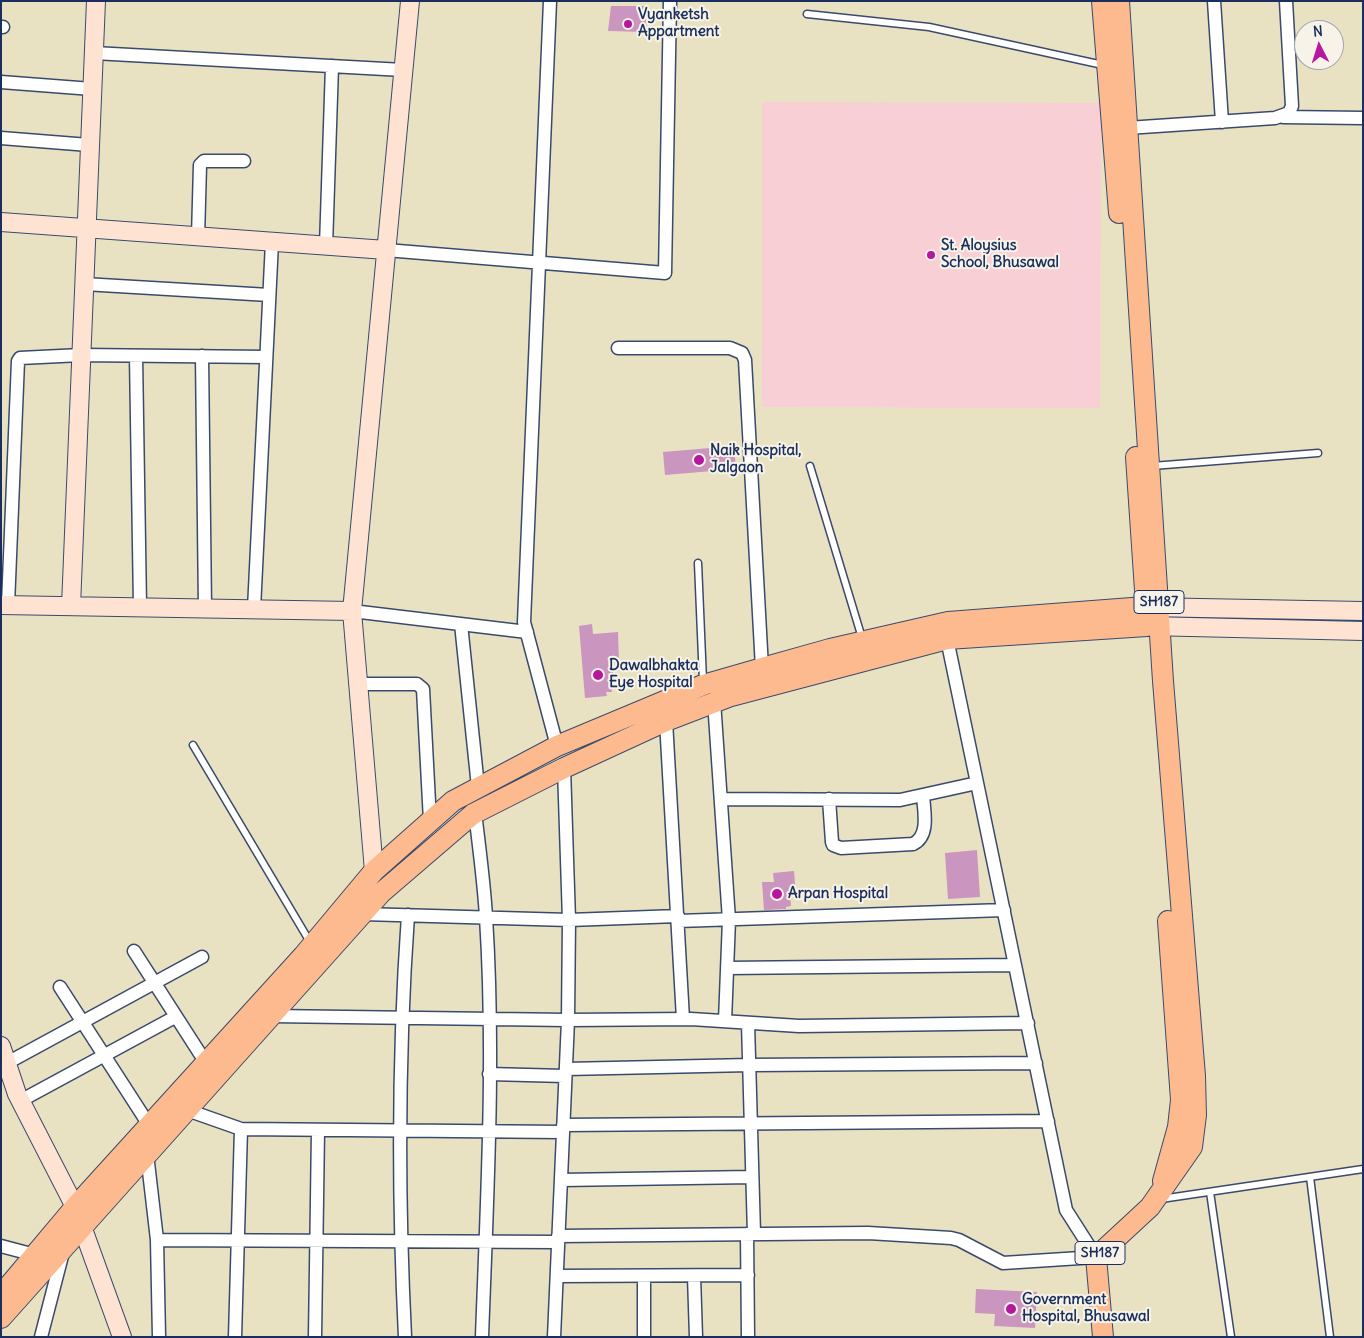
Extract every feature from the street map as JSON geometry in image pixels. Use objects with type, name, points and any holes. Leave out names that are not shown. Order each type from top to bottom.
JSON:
[{"type":"main road","name":"SH187","points":[[1102,1],[1131,370],[1153,616],[1187,1075],[1181,1113],[1158,1196],[1096,1257],[1104,1337]]},
{"type":"main road","name":"SH187","points":[[1119,1],[1150,466],[1153,616]]},
{"type":"main road","points":[[1,1318],[381,893],[463,820],[476,812],[564,768],[714,701],[947,639],[1153,616]]},
{"type":"main road","points":[[1,1295],[75,1207],[312,945],[374,871],[453,801],[557,746],[703,685],[762,668],[948,622],[1153,616]]},
{"type":"street","points":[[71,606],[96,1]]},
{"type":"street","points":[[374,871],[352,611],[410,1]]},
{"type":"street","points":[[550,1],[524,622],[557,746]]},
{"type":"street","points":[[1,222],[386,250],[666,273],[670,1]]},
{"type":"street","points":[[1214,1],[1222,122]]},
{"type":"street","points":[[1283,117],[1289,113],[1292,106],[1286,1]]},
{"type":"street","points":[[94,53],[403,70]]},
{"type":"street","points":[[326,246],[332,66]]},
{"type":"street","points":[[1,82],[92,89]]},
{"type":"street","points":[[1127,128],[1283,117],[1363,118]]},
{"type":"street","points":[[1,138],[89,145]]},
{"type":"street","points":[[198,236],[200,165],[204,161],[210,160],[244,161]]},
{"type":"street","points":[[254,610],[272,242]]},
{"type":"street","points":[[84,284],[269,295]]},
{"type":"street","points":[[618,348],[730,348],[742,353],[745,360],[762,668]]},
{"type":"street","points":[[266,357],[24,356],[18,362],[4,605],[352,611],[527,632]]},
{"type":"street","points":[[136,356],[140,608]]},
{"type":"street","points":[[202,356],[205,609]]},
{"type":"street","points":[[1362,610],[1363,631],[1153,616],[1362,610]]},
{"type":"street","points":[[461,624],[478,787]]},
{"type":"street","points":[[157,1240],[486,1242],[751,1234],[868,1233],[951,1238],[968,1244],[997,1261],[1009,1263],[1096,1257],[1066,1210],[947,639]]},
{"type":"street","points":[[358,684],[416,684],[423,689],[430,821]]},
{"type":"street","points":[[714,701],[729,920],[725,1021]]},
{"type":"street","points":[[666,721],[683,1019]]},
{"type":"street","points":[[554,1337],[568,1020],[569,920],[564,768]]},
{"type":"street","points":[[721,799],[900,800],[977,783]]},
{"type":"street","points":[[829,799],[832,842],[841,848],[913,844],[918,841],[924,832],[924,796]]},
{"type":"street","points":[[476,812],[486,918],[489,1019],[489,1132],[482,1337]]},
{"type":"street","points":[[363,914],[569,920],[729,920],[1004,910]]},
{"type":"street","points":[[405,1337],[400,1241],[399,1131],[400,1018],[408,915]]},
{"type":"street","points":[[134,951],[153,984],[206,1063]]},
{"type":"street","points":[[122,1337],[75,1207],[20,1101],[4,1054],[82,1022],[202,957]]},
{"type":"street","points":[[727,968],[1016,965]]},
{"type":"street","points":[[60,987],[149,1125]]},
{"type":"street","points":[[271,1016],[568,1020],[683,1019],[800,1026],[1028,1023]]},
{"type":"street","points":[[20,1101],[176,1017]]},
{"type":"street","points":[[748,1023],[752,1177],[748,1275],[748,1337]]},
{"type":"street","points":[[489,1074],[750,1064],[1036,1063]]},
{"type":"street","points":[[186,1110],[241,1129],[318,1130],[489,1132],[751,1123],[1048,1121]]},
{"type":"street","points":[[235,1337],[241,1129]]},
{"type":"street","points":[[315,1337],[318,1130]]},
{"type":"street","points":[[147,1154],[157,1240],[159,1337]]},
{"type":"street","points":[[561,1180],[752,1177]]},
{"type":"street","points":[[1,1246],[34,1255]]},
{"type":"street","points":[[41,1337],[65,1246]]},
{"type":"street","points":[[557,1276],[748,1275]]},
{"type":"street","points":[[644,1276],[644,1337]]},
{"type":"street","points":[[694,1276],[696,1337]]},
{"type":"lane","points":[[807,14],[929,26],[1107,66]]},
{"type":"lane","points":[[1150,466],[1318,453]]},
{"type":"lane","points":[[810,466],[863,642]]},
{"type":"lane","points":[[698,563],[703,685]]},
{"type":"lane","points":[[194,745],[312,945]]},
{"type":"lane","points":[[1158,1196],[1210,1192],[1363,1169]]},
{"type":"lane","points":[[1310,1177],[1330,1337]]},
{"type":"lane","points":[[1210,1192],[1231,1337]]},
{"type":"shaded area","name":"St. Aloysius School, Bhusawal","points":[[762,102],[1101,103],[1100,408],[762,407]]},
{"type":"building","name":"Vyanketsh Appartment","points":[[611,6],[645,6],[647,32],[608,31]]},
{"type":"building","points":[[734,446],[736,469],[665,475],[663,452]]},
{"type":"building","points":[[592,624],[593,634],[618,632],[619,662],[612,663],[615,687],[611,687],[612,692],[606,692],[607,696],[585,698],[579,626]]},
{"type":"building","points":[[977,850],[980,897],[948,899],[945,853]]},
{"type":"building","points":[[794,871],[796,895],[790,896],[791,906],[786,907],[786,909],[764,910],[762,882],[774,882],[773,873]]},
{"type":"building","points":[[976,1289],[1037,1292],[1035,1328],[994,1326],[995,1314],[975,1313]]},
{"type":"place","name":"Vyanketsh Appartment","points":[[628,24]]},
{"type":"place","name":"St. Aloysius School, Bhusawal","points":[[931,255]]},
{"type":"place","name":"Naik Hospital, Jalgaon","points":[[699,460]]},
{"type":"place","name":"Dawalbhakta Eye Hospital","points":[[598,675]]},
{"type":"place","name":"Arpan Hospital","points":[[777,894]]},
{"type":"place","name":"Government Hospital, Bhusawal","points":[[1011,1309]]}]
